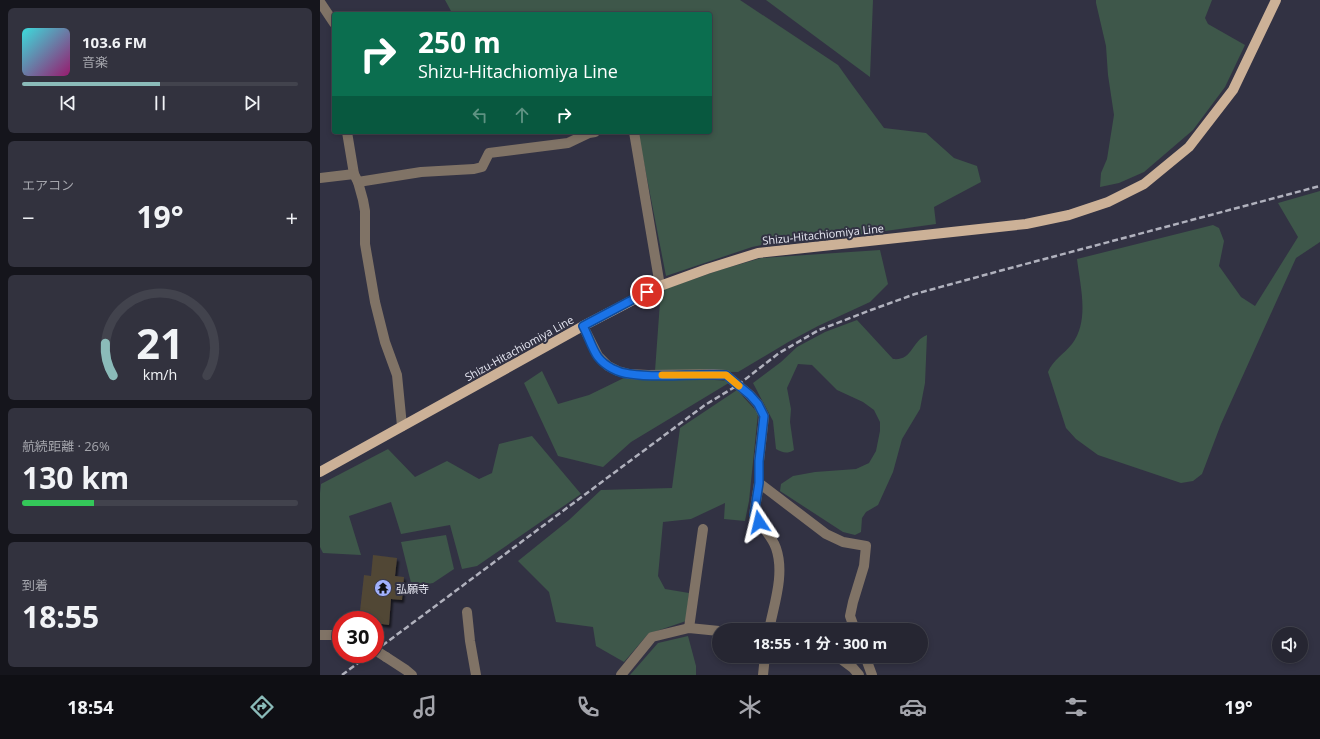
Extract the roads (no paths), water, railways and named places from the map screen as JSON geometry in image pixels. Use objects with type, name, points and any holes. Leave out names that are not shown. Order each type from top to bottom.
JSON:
[{"type":"main road","name":"Shizu-Hitachiomiya Line","points":[[320,472],[583,326],[660,286],[707,269],[758,253],[1026,224],[1069,215],[1108,202],[1144,184],[1189,147],[1233,90],[1276,0]]},
{"type":"street","points":[[320,1],[332,20]]},
{"type":"street","points":[[347,134],[356,178],[364,200],[365,244],[375,302],[384,342],[397,375],[402,426]]},
{"type":"street","points":[[320,178],[356,178],[474,169],[482,167],[489,153],[568,144],[587,134]]},
{"type":"street","points":[[634,134],[660,286]]},
{"type":"street","points":[[583,326],[598,356],[608,366],[618,371],[629,374],[648,375],[726,375],[750,395],[758,404],[764,416],[759,461],[759,483],[754,515],[770,536],[776,548],[780,565],[770,623]]},
{"type":"street","points":[[759,483],[826,534],[843,542],[866,546],[864,566],[852,602],[850,616],[852,623]]},
{"type":"street","points":[[689,628],[703,529]]},
{"type":"street","points":[[467,612],[476,675]]},
{"type":"street","points":[[621,675],[652,637],[689,628],[712,630]]},
{"type":"street","points":[[320,635],[332,635]]},
{"type":"street","points":[[384,656],[412,675]]},
{"type":"street","points":[[763,675],[764,663]]},
{"type":"street","points":[[846,663],[859,675]]},
{"type":"street","points":[[868,663],[872,675]]},
{"type":"railway","points":[[384,644],[705,405],[738,385],[779,353],[819,330],[915,294],[1320,186]]},
{"type":"railway","points":[[342,675],[358,663]]},
{"type":"place","name":"弘願寺","points":[[383,588]]}]
